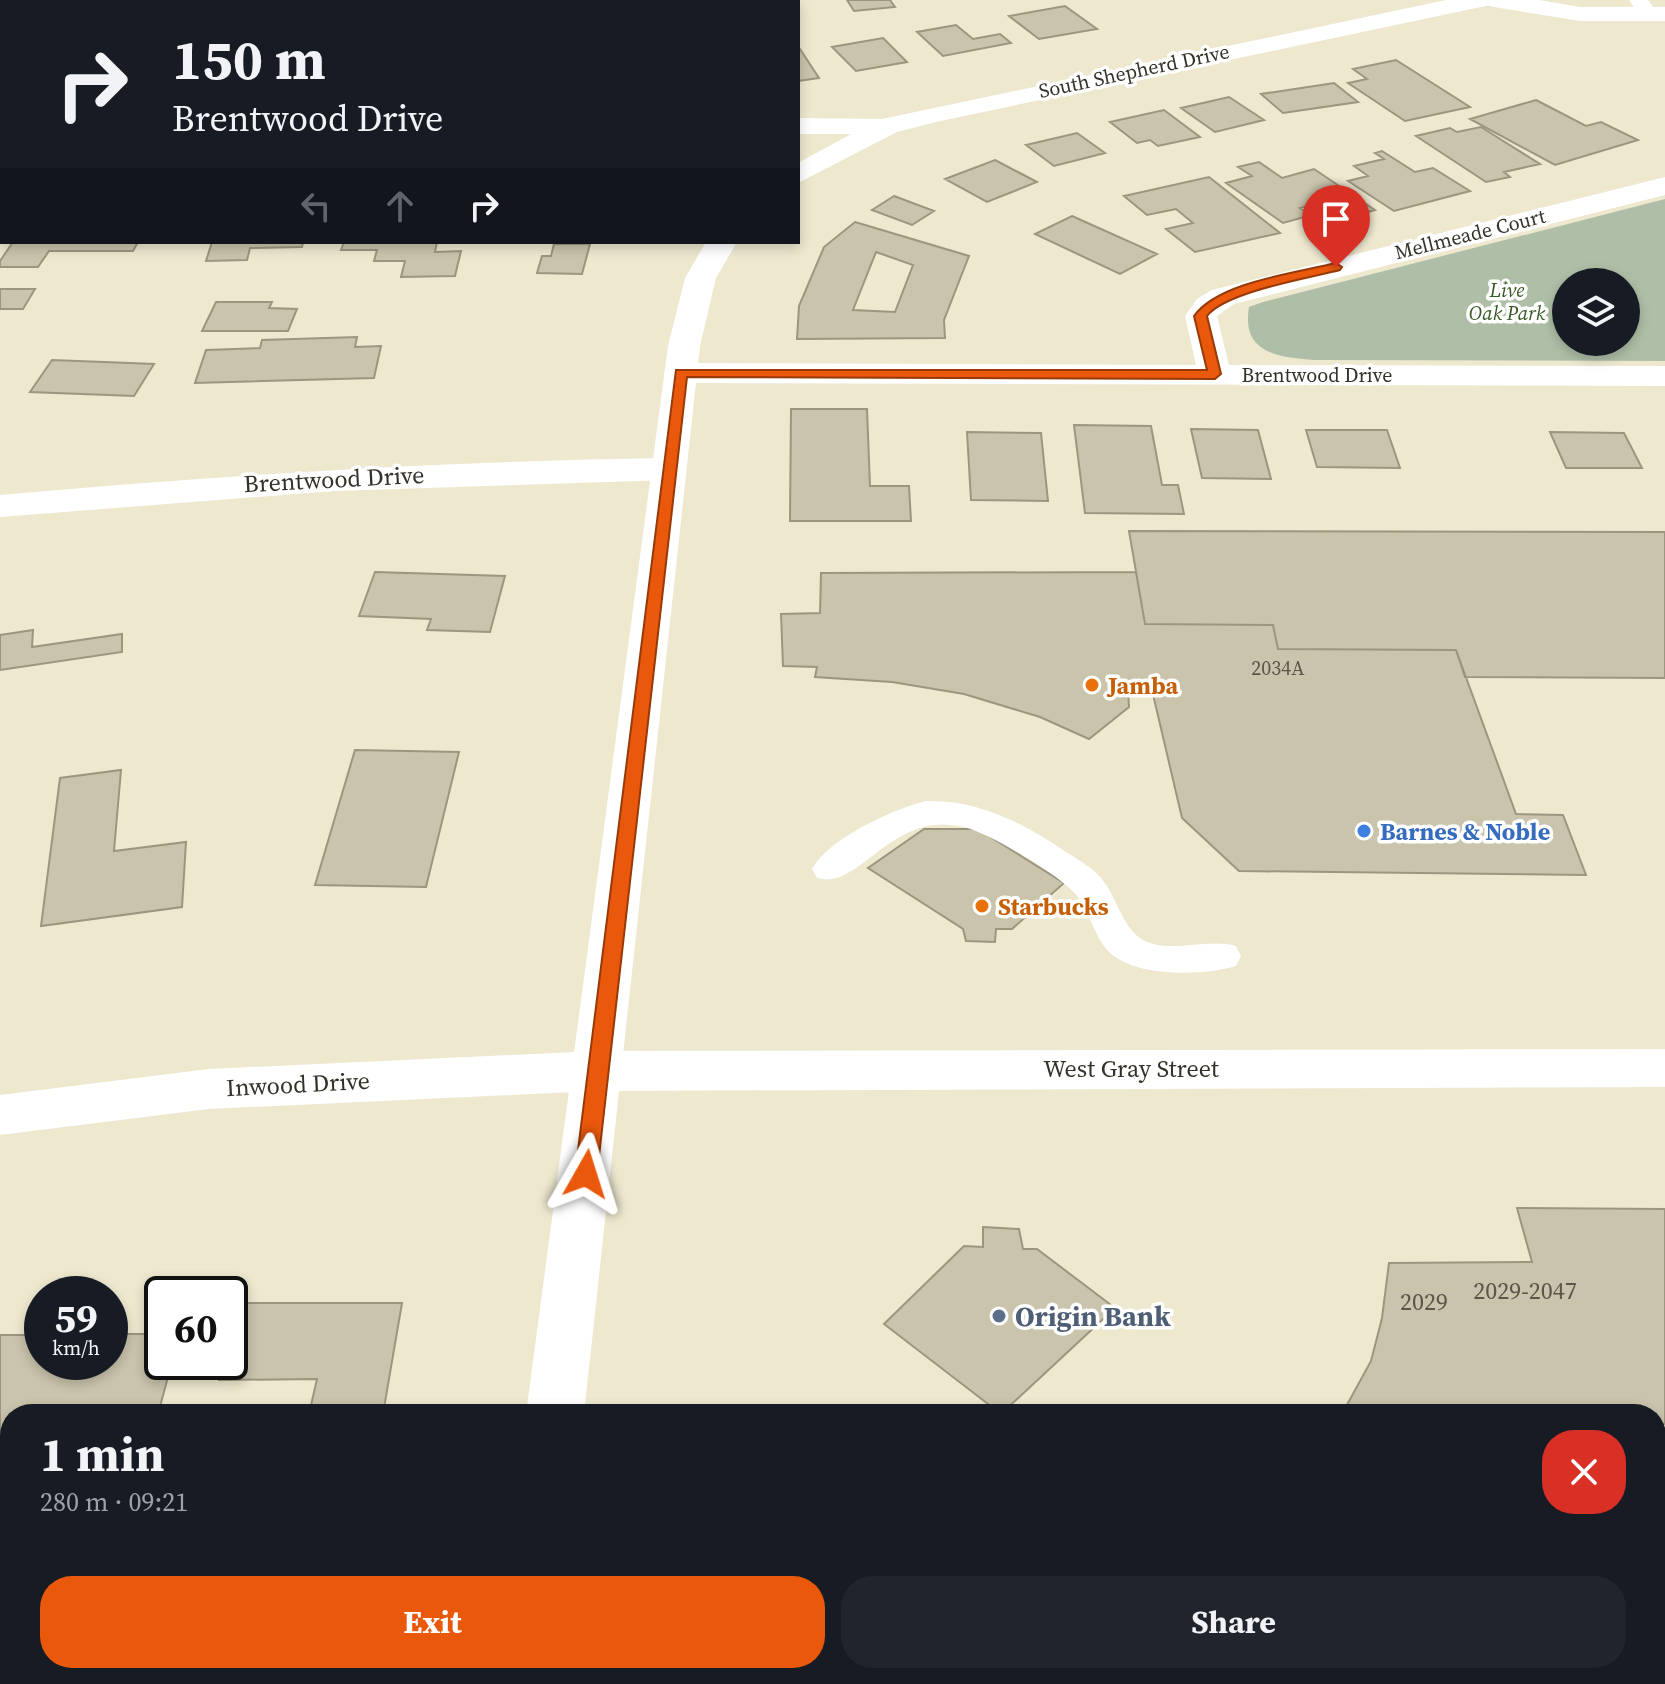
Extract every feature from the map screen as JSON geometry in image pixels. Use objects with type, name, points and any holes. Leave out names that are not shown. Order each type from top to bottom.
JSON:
[{"type":"main road","name":"South Shepherd Drive","points":[[800,173],[887,126],[990,101],[1481,0]]},
{"type":"main road","points":[[1494,0],[1580,14],[1650,9]]},
{"type":"main road","points":[[800,126],[887,126]]},
{"type":"main road","name":"Mellmeade Court","points":[[1215,374],[1201,316],[1208,306],[1223,297],[1665,186]]},
{"type":"main road","points":[[556,1404],[681,373],[691,305],[709,247]]},
{"type":"main road","name":"Brentwood Drive","points":[[681,373],[1665,376]]},
{"type":"main road","name":"Brentwood Drive","points":[[0,506],[226,485],[400,475],[669,469]]},
{"type":"main road","name":"West Gray Street","points":[[597,1071],[1665,1068]]},
{"type":"main road","name":"Inwood Drive","points":[[0,1115],[209,1089],[597,1071]]},
{"type":"lane","points":[[829,869],[891,826],[908,818],[939,813],[969,815],[1024,841],[1084,880],[1102,902],[1116,935],[1127,947],[1150,957],[1223,956]]},
{"type":"green space","name":"Live Oak Park","points":[[1665,199],[1665,361],[1314,360],[1288,357],[1265,350],[1257,344],[1248,323],[1249,307]]},
{"type":"building","points":[[847,0],[890,0],[895,7],[854,11]]},
{"type":"building","points":[[1065,6],[1097,29],[1039,39],[1009,16]]},
{"type":"building","points":[[956,25],[973,39],[1000,34],[1011,43],[943,56],[917,32]]},
{"type":"building","points":[[883,38],[907,62],[856,71],[832,47]]},
{"type":"building","points":[[800,49],[819,78],[800,81]]},
{"type":"building","points":[[1396,60],[1470,107],[1405,121],[1348,83],[1367,79],[1353,69]]},
{"type":"building","points":[[1334,83],[1358,102],[1283,113],[1261,94]]},
{"type":"building","points":[[1229,97],[1264,120],[1215,132],[1181,108]]},
{"type":"building","points":[[1536,100],[1586,126],[1601,122],[1638,140],[1555,165],[1470,119]]},
{"type":"building","points":[[1164,110],[1200,137],[1158,146],[1150,140],[1137,143],[1110,122]]},
{"type":"building","points":[[1481,127],[1540,164],[1504,172],[1510,177],[1486,182],[1416,136],[1450,128],[1457,132]]},
{"type":"building","points":[[1077,133],[1105,153],[1054,166],[1026,145]]},
{"type":"building","points":[[1382,151],[1415,172],[1433,168],[1470,191],[1394,211],[1348,181],[1368,176],[1354,166],[1384,159],[1375,153]]},
{"type":"building","points":[[995,160],[1037,182],[987,202],[945,179]]},
{"type":"building","points":[[1259,162],[1282,178],[1314,169],[1375,210],[1335,221],[1311,205],[1300,208],[1312,215],[1283,223],[1226,183],[1252,176],[1238,167]]},
{"type":"building","points":[[1209,177],[1280,233],[1195,252],[1166,229],[1193,223],[1176,209],[1147,215],[1124,196]]},
{"type":"building","points":[[894,196],[934,211],[912,225],[872,210]]},
{"type":"building","points":[[1072,216],[1157,254],[1120,274],[1035,234]]},
{"type":"building","points":[[855,222],[969,256],[944,320],[945,338],[797,339],[799,306],[824,247]],"holes":[[[876,252],[913,265],[895,312],[853,310]]]},
{"type":"building","points":[[12,244],[137,244],[133,251],[49,251],[38,267],[0,267],[0,261]]},
{"type":"building","points":[[211,244],[303,244],[302,247],[250,248],[247,260],[206,261]]},
{"type":"building","points":[[343,244],[437,244],[435,252],[461,251],[455,276],[401,277],[405,261],[374,261],[377,250],[341,250]]},
{"type":"building","points":[[554,244],[590,244],[582,274],[537,273],[542,256],[551,256]]},
{"type":"building","points":[[0,289],[35,289],[23,309],[0,309]]},
{"type":"building","points":[[216,302],[272,302],[269,308],[297,309],[288,331],[202,331]]},
{"type":"building","points":[[357,337],[355,347],[381,346],[374,378],[195,383],[206,350],[260,348],[262,340]]},
{"type":"building","points":[[52,360],[154,364],[134,396],[30,392]]},
{"type":"building","points":[[791,409],[867,409],[870,486],[909,486],[911,521],[790,521]]},
{"type":"building","points":[[1074,425],[1151,426],[1162,485],[1178,485],[1184,514],[1085,513]]},
{"type":"building","points":[[1191,429],[1258,430],[1271,479],[1202,478]]},
{"type":"building","points":[[1306,430],[1387,430],[1400,468],[1317,467]]},
{"type":"building","points":[[967,432],[1041,433],[1048,501],[971,500]]},
{"type":"building","points":[[1550,432],[1624,433],[1642,468],[1566,468]]},
{"type":"building","points":[[1129,531],[1665,532],[1665,678],[1465,677],[1456,650],[1278,649],[1273,625],[1145,624]]},
{"type":"building","points":[[375,572],[505,576],[490,632],[427,630],[431,619],[359,616]]},
{"type":"building","points":[[1136,572],[1145,624],[1273,625],[1278,649],[1456,650],[1516,814],[1563,815],[1586,875],[1239,871],[1182,818],[1152,690],[1128,690],[1129,707],[1089,739],[1040,717],[964,694],[892,682],[815,677],[817,667],[783,666],[781,614],[820,613],[821,573]]},
{"type":"building","points":[[33,630],[32,647],[122,634],[122,652],[0,670],[0,635]]},
{"type":"building","points":[[355,750],[459,752],[426,887],[315,885]]},
{"type":"building","points":[[121,770],[114,851],[186,842],[182,907],[41,926],[60,778]]},
{"type":"building","name":"Starbucks","points":[[924,829],[978,829],[1064,883],[1012,929],[996,929],[995,942],[966,941],[963,929],[868,868]]},
{"type":"building","points":[[1517,1208],[1665,1209],[1665,1404],[1347,1404],[1371,1361],[1382,1318],[1389,1263],[1532,1262]]},
{"type":"building","name":"Origin Bank","points":[[983,1227],[1019,1229],[1023,1249],[1037,1249],[1115,1308],[1012,1404],[988,1404],[884,1324],[964,1246],[983,1247]]},
{"type":"building","points":[[248,1303],[402,1303],[385,1404],[311,1404],[317,1379],[248,1380]]},
{"type":"building","points":[[128,1334],[144,1334],[144,1380],[167,1380],[161,1404],[0,1404],[0,1335],[24,1335],[24,1380],[128,1380]]},
{"type":"place","name":"Jamba","points":[[1092,685]]},
{"type":"place","name":"Barnes & Noble","points":[[1364,831]]},
{"type":"place","name":"Starbucks","points":[[982,906]]},
{"type":"place","name":"Origin Bank","points":[[999,1316]]},
{"type":"route","points":[[586,1174],[606,984],[681,373],[1215,374],[1202,327],[1201,316],[1208,306],[1246,289],[1336,267]]}]
